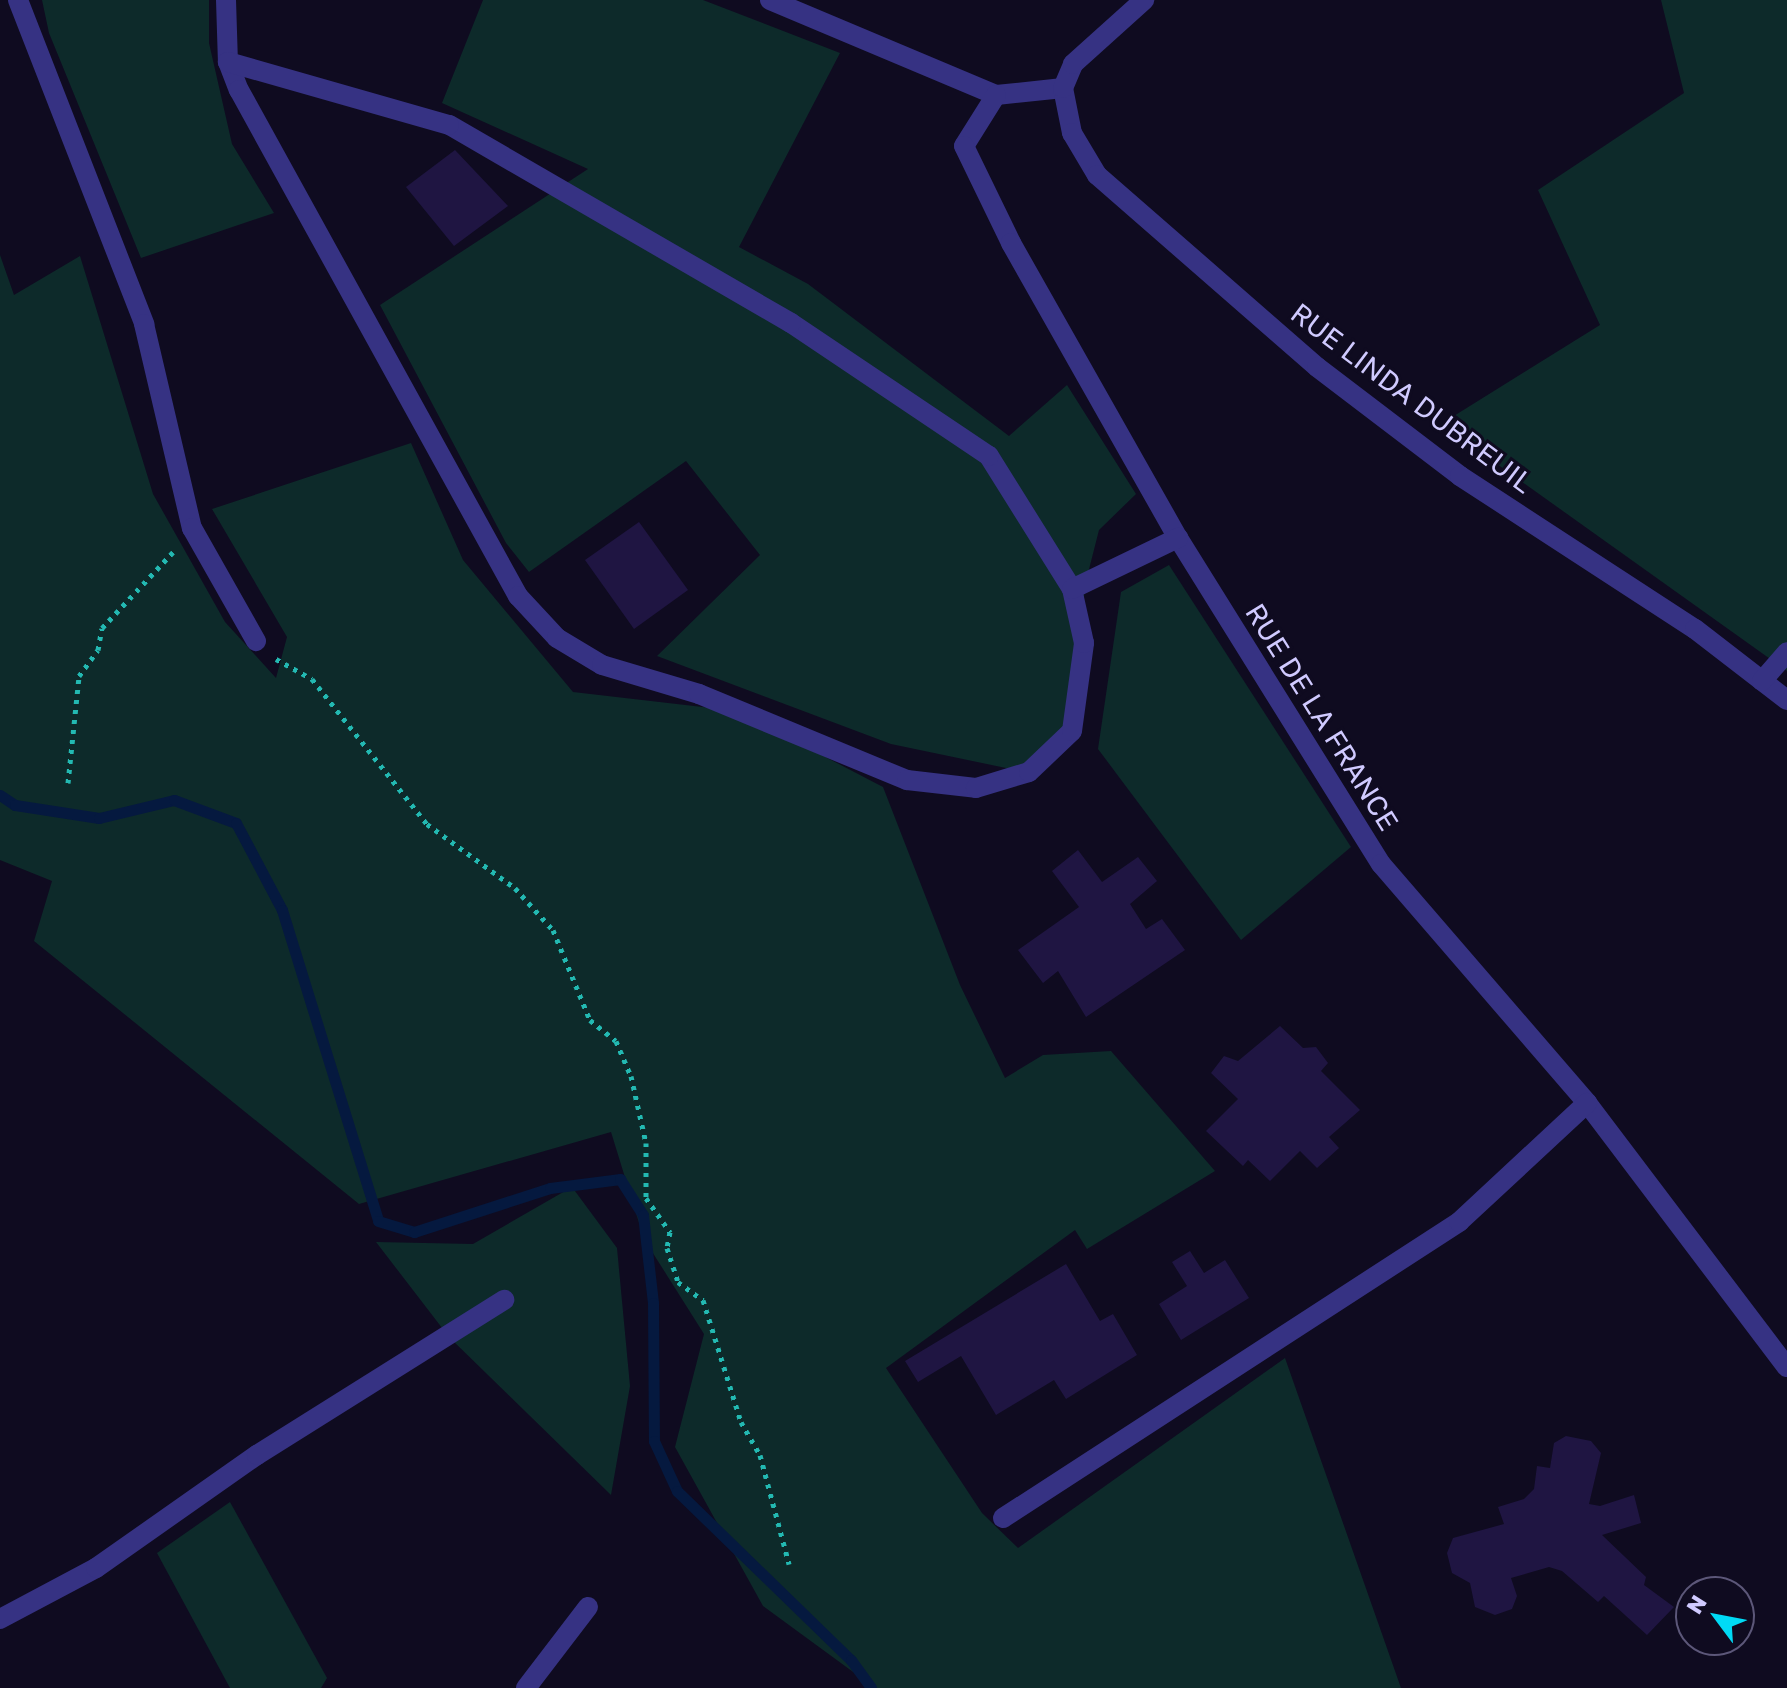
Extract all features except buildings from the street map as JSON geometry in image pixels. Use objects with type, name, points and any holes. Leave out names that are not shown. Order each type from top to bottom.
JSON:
[{"type":"street","points":[[18,0],[144,324],[192,528],[256,641]]},
{"type":"street","points":[[226,0],[228,62],[368,331],[518,596],[557,638],[602,665],[699,694],[907,780],[976,788],[1029,772],[1072,731],[1084,643],[1072,589],[989,456],[791,323],[449,125],[228,62]]},
{"type":"street","points":[[770,0],[996,95],[1063,88],[1073,64],[1144,0]]},
{"type":"street","name":"RUE LINDA DUBREUIL","points":[[1063,88],[1072,133],[1097,175],[1317,367],[1460,476],[1695,629],[1787,700]]},
{"type":"street","name":"RUE DE LA FRANCE","points":[[996,95],[964,146],[1011,243],[1178,538],[1381,864],[1587,1103],[1787,1367]]},
{"type":"street","points":[[1072,589],[1178,538]]},
{"type":"street","points":[[1762,681],[1787,652]]},
{"type":"street","points":[[1003,1518],[1459,1222],[1587,1103]]},
{"type":"street","points":[[0,1619],[96,1568],[257,1455],[504,1300]]},
{"type":"street","points":[[526,1688],[588,1607]]},
{"type":"path","points":[[68,783],[79,676],[98,650],[102,628],[192,528]]},
{"type":"path","points":[[256,641],[283,666],[312,679],[427,824],[515,888],[553,930],[590,1020],[616,1041],[631,1076],[646,1143],[646,1198],[670,1232],[667,1248],[678,1282],[703,1300],[741,1422],[760,1455],[789,1564]]},
{"type":"green space","points":[[42,0],[209,0],[209,43],[232,144],[274,213],[141,258],[49,33]]},
{"type":"green space","points":[[483,0],[703,0],[840,53],[739,247],[808,284],[1009,436],[1067,385],[1136,494],[1099,530],[1085,585],[1074,731],[1030,773],[891,744],[657,656],[760,555],[686,461],[529,572],[506,543],[380,305],[588,169],[442,103]]},
{"type":"green space","points":[[1661,0],[1787,0],[1787,671],[1441,424],[1600,325],[1538,190],[1684,93]]},
{"type":"green space","points":[[0,255],[14,295],[80,256],[153,494],[225,622],[276,678],[287,637],[212,509],[411,443],[463,560],[573,692],[737,711],[883,787],[960,985],[1005,1078],[1043,1055],[1111,1051],[1215,1171],[1087,1249],[1075,1230],[886,1368],[982,1513],[1018,1548],[1285,1358],[1401,1688],[875,1688],[763,1606],[675,1447],[704,1334],[644,1239],[611,1132],[359,1204],[34,941],[52,881],[0,860]]},
{"type":"green space","points":[[1169,565],[1351,847],[1241,940],[1098,749],[1121,592]]},
{"type":"green space","points":[[572,1187],[617,1248],[630,1386],[611,1495],[449,1337],[376,1242],[473,1244]]},
{"type":"green space","points":[[230,1502],[327,1678],[321,1688],[230,1688],[157,1553]]},
{"type":"waterway","points":[[0,795],[15,805],[99,818],[174,800],[236,823],[282,910],[378,1221],[414,1232],[550,1188],[620,1179],[643,1215],[653,1303],[654,1441],[677,1491],[851,1660],[871,1688]]}]
